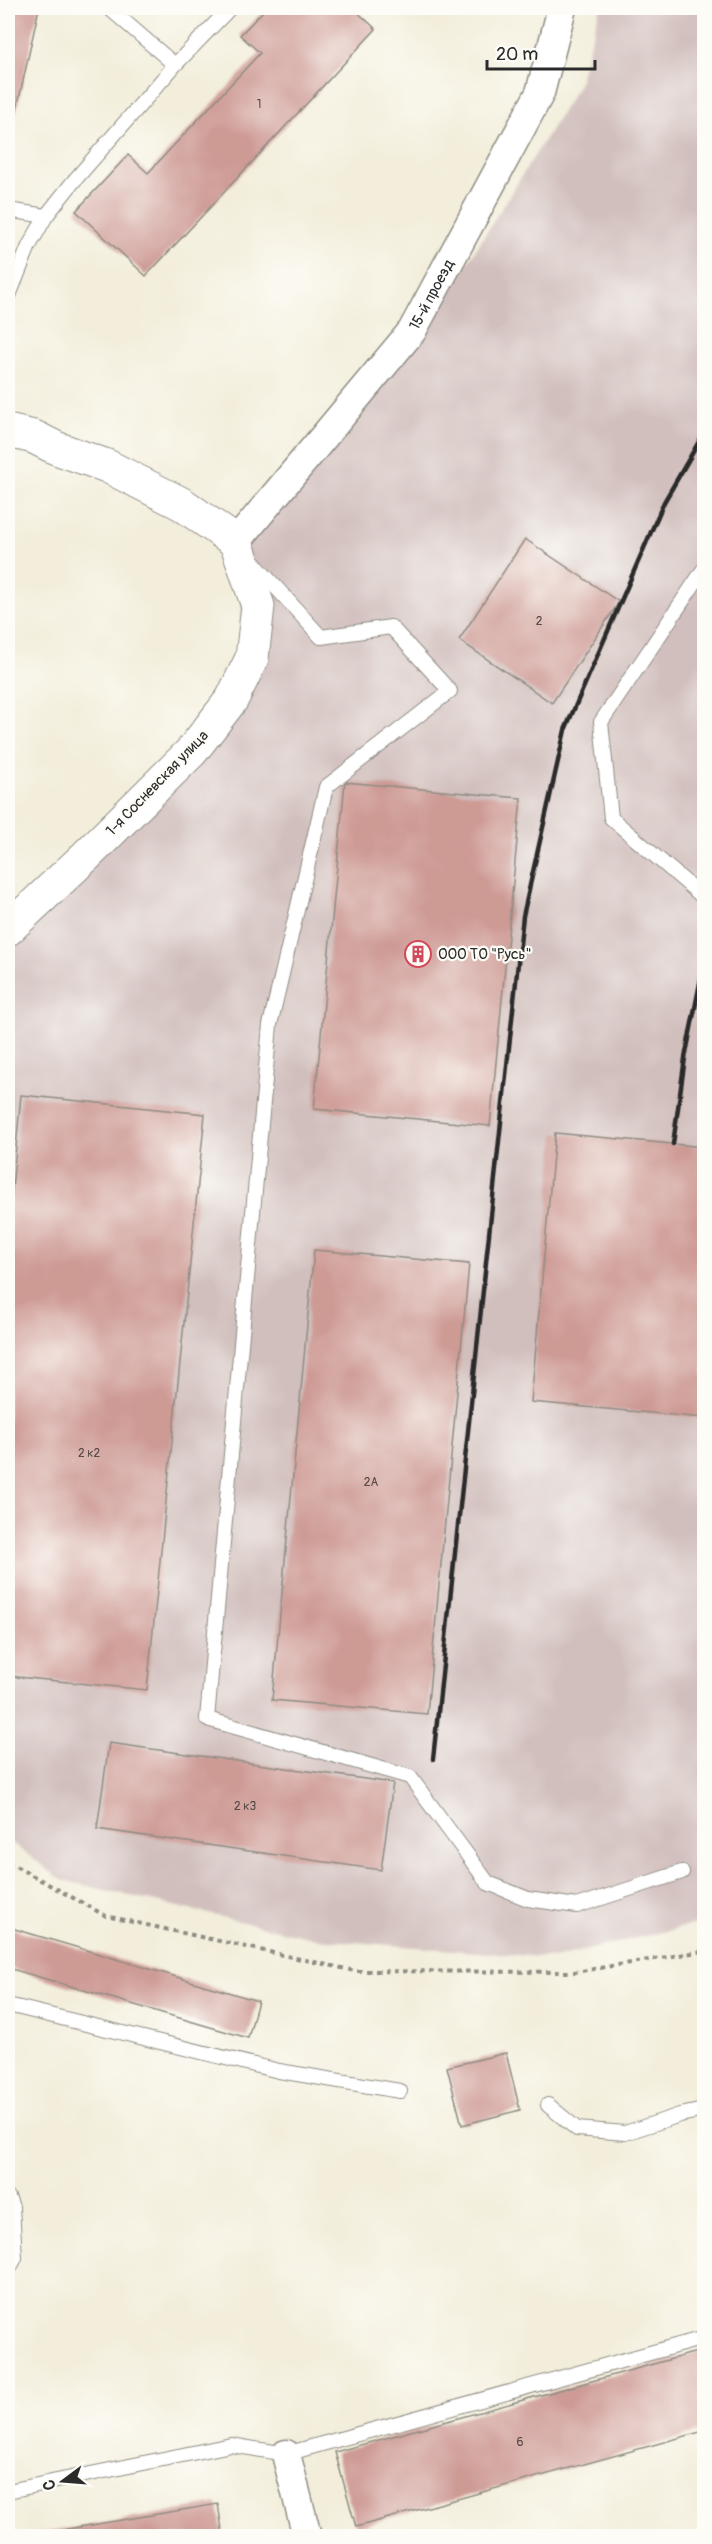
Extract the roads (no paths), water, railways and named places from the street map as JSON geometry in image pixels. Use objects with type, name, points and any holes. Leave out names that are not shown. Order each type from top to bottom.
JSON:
[{"type":"main road","points":[[8,431],[34,437],[56,448],[107,466],[182,504],[236,542]]},
{"type":"main road","points":[[8,441],[56,448]]},
{"type":"main road","name":"1-я Сосневская улица","points":[[8,929],[192,751],[232,699],[252,657],[258,606],[236,542]]},
{"type":"street","name":"15-й проезд","points":[[236,542],[412,331],[540,93],[562,8]]},
{"type":"street","points":[[286,2454],[307,2536]]},
{"type":"lane","points":[[109,8],[176,65]]},
{"type":"lane","points":[[8,298],[29,246],[46,216],[176,65],[230,8]]},
{"type":"lane","points":[[8,210],[46,216]]},
{"type":"lane","points":[[236,542],[321,637],[391,627],[450,691],[326,787],[320,810],[270,1025],[207,1719],[410,1777],[488,1883],[528,1899],[577,1906],[682,1872]]},
{"type":"lane","points":[[705,569],[601,722],[611,818],[705,898]]},
{"type":"lane","points":[[8,2005],[279,2071],[400,2091]]},
{"type":"lane","points":[[548,2105],[577,2128],[625,2133],[680,2115],[705,2110]]},
{"type":"lane","points":[[8,2197],[12,2207],[15,2258],[8,2271]]},
{"type":"lane","points":[[8,2491],[231,2445],[286,2454],[705,2338]]},
{"type":"railway","points":[[433,1759],[523,916],[565,730],[664,502],[704,433]]},
{"type":"railway","points":[[673,1144],[685,1058],[704,963]]},
{"type":"place","name":"ООО ТО \"Русь\"","points":[[418,954]]}]
